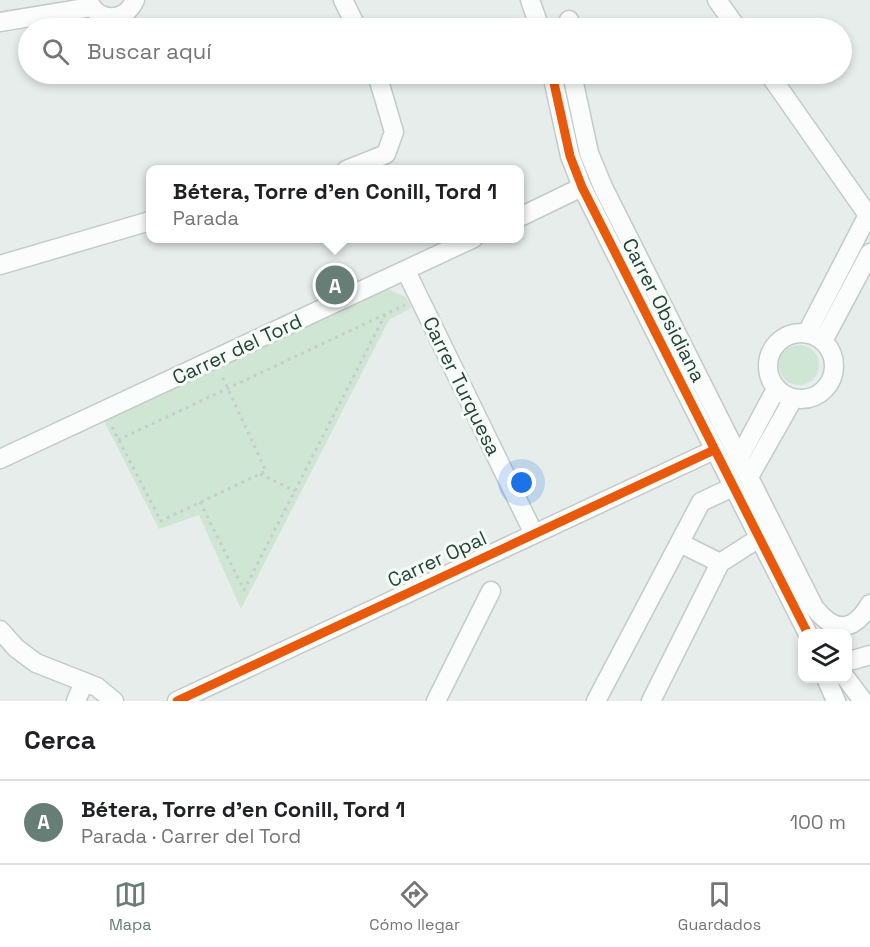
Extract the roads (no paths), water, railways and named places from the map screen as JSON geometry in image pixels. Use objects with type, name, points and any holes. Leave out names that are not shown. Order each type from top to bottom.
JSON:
[{"type":"street","points":[[19,18],[90,3],[103,16],[111,18],[126,13],[136,0]]},
{"type":"street","points":[[343,0],[352,18]]},
{"type":"street","points":[[530,0],[536,18]]},
{"type":"street","points":[[717,0],[730,18]]},
{"type":"street","points":[[0,22],[18,18]]},
{"type":"street","points":[[358,165],[386,154],[394,132],[380,84]]},
{"type":"street","name":"Carrer Obsidiana","points":[[554,84],[570,156],[582,187],[733,488],[807,629]]},
{"type":"street","points":[[574,84],[589,153],[603,187],[814,607],[824,620],[835,626],[850,626],[861,619],[870,604]]},
{"type":"street","points":[[776,84],[869,215],[815,337]]},
{"type":"street","points":[[524,215],[582,187]]},
{"type":"street","points":[[0,265],[146,222]]},
{"type":"street","name":"Carrer del Tord","points":[[0,459],[464,243]]},
{"type":"street","points":[[815,337],[870,253]]},
{"type":"street","name":"Carrer Turquesa","points":[[406,271],[534,534]]},
{"type":"street","points":[[796,333],[815,337],[830,350],[834,360],[831,382],[815,397],[804,400],[784,396],[770,381],[767,370],[771,350],[786,336],[796,333]]},
{"type":"street","points":[[739,458],[776,389]]},
{"type":"street","points":[[749,477],[793,399]]},
{"type":"street","name":"Carrer Opal","points":[[177,701],[714,450]]},
{"type":"street","points":[[596,701],[700,502],[733,488]]},
{"type":"street","points":[[651,701],[720,562],[759,538]]},
{"type":"street","points":[[680,543],[720,562]]},
{"type":"street","points":[[436,701],[491,591]]},
{"type":"street","points":[[0,630],[16,648],[36,663],[97,687],[114,701]]},
{"type":"street","points":[[852,660],[870,655]]},
{"type":"street","points":[[76,701],[84,682]]},
{"type":"street","points":[[828,683],[836,701]]},
{"type":"street","points":[[850,683],[863,701]]},
{"type":"place","name":"Bétera, Torre d'en Conill, Tord 1","points":[[335,285]]}]
